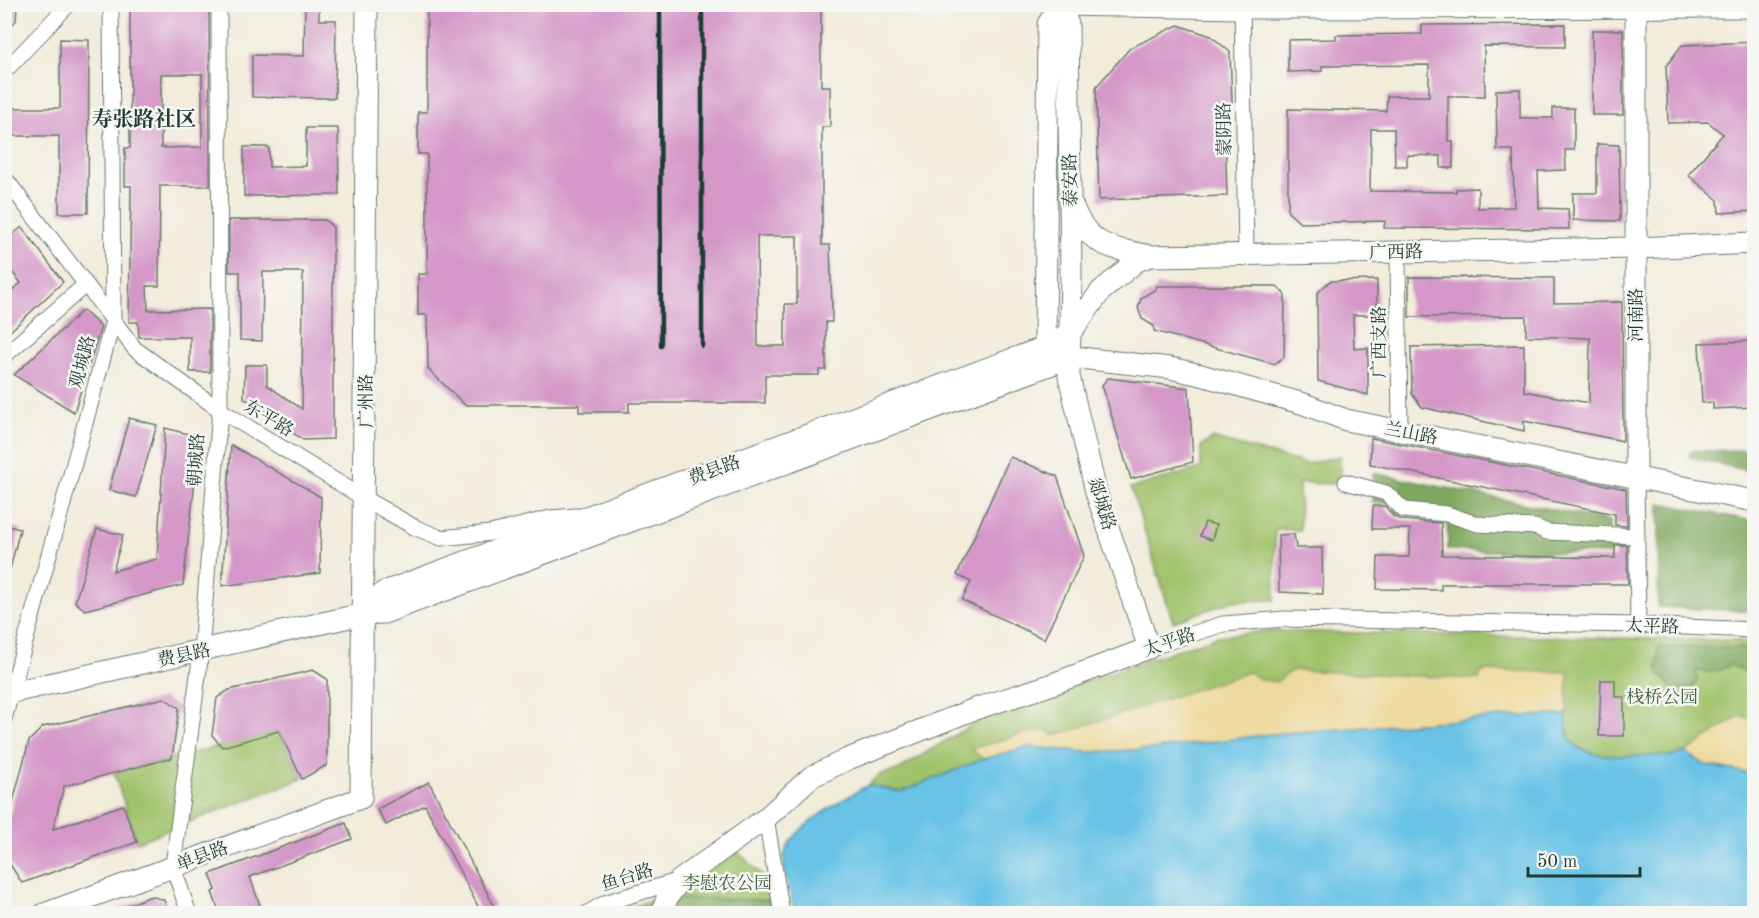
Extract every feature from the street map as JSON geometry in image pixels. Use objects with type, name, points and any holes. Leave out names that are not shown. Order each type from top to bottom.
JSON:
[{"type":"main road","name":"广州路","points":[[361,798],[367,4]]},
{"type":"main road","points":[[1059,5],[1755,7]]},
{"type":"main road","name":"泰安路","points":[[1059,5],[1068,24],[1071,357]]},
{"type":"main road","name":"泰安路","points":[[1045,347],[1048,24],[1059,5]]},
{"type":"main road","name":"河南路","points":[[1636,5],[1636,477]]},
{"type":"main road","points":[[1070,198],[1081,226],[1094,239],[1112,248],[1150,256]]},
{"type":"main road","name":"广西路","points":[[1071,332],[1101,291],[1137,261],[1150,256],[1636,248],[1755,243]]},
{"type":"main road","name":"费县路","points":[[363,614],[384,592],[1045,347],[1071,332]]},
{"type":"main road","points":[[1045,347],[1071,357]]},
{"type":"main road","name":"费县路","points":[[9,693],[201,652],[363,614],[384,613],[1071,357]]},
{"type":"main road","name":"兰山路","points":[[1071,357],[1170,368],[1304,404],[1346,420],[1755,501]]},
{"type":"main road","name":"郯城路","points":[[1071,357],[1069,376],[1096,492],[1149,648]]},
{"type":"main road","name":"太平路","points":[[662,914],[667,898],[680,880],[766,818],[811,777],[848,759],[972,710],[1047,686],[1149,648]]},
{"type":"main road","name":"单县路","points":[[44,914],[361,798]]},
{"type":"street","points":[[4,72],[69,4]]},
{"type":"street","name":"观城路","points":[[4,719],[9,693],[113,321],[111,4]]},
{"type":"street","name":"朝城路","points":[[189,914],[173,866],[201,652],[220,410],[219,4]]},
{"type":"street","name":"蒙阴路","points":[[1242,6],[1246,253]]},
{"type":"street","name":"东平路","points":[[4,177],[135,349],[220,410],[414,527],[441,538],[491,533],[550,518],[595,514]]},
{"type":"street","name":"广西支路","points":[[1398,252],[1400,431]]},
{"type":"street","points":[[4,356],[85,285]]},
{"type":"street","name":"河南路","points":[[1636,477],[1638,625]]},
{"type":"street","points":[[1346,482],[1386,493],[1404,510],[1447,514],[1477,524],[1637,536]]},
{"type":"street","name":"太平路","points":[[1149,648],[1223,624],[1285,618],[1638,625],[1755,630]]},
{"type":"street","points":[[766,818],[782,914]]},
{"type":"street","name":"鱼台路","points":[[586,914],[604,903],[680,880]]},
{"type":"green space","points":[[1212,438],[1307,464],[1340,456],[1341,484],[1299,483],[1300,530],[1275,529],[1275,600],[1233,601],[1173,622],[1131,488],[1201,468],[1201,447]]},
{"type":"green space","points":[[1754,450],[1754,472],[1689,457],[1691,451]]},
{"type":"green space","points":[[1373,473],[1609,521],[1610,554],[1448,550],[1447,514],[1396,514],[1396,503],[1373,502]]},
{"type":"green space","points":[[1659,503],[1754,521],[1754,611],[1658,607]]},
{"type":"green space","name":"栈桥公园","points":[[1269,631],[1754,641],[1754,719],[1740,716],[1686,752],[1673,756],[1612,756],[1582,749],[1572,742],[1566,725],[1567,672],[1483,671],[1479,680],[1293,670],[1276,682],[1261,680],[1053,736],[1047,730],[972,750],[983,759],[901,792],[868,785],[879,775],[898,770],[991,713],[1218,636]]},
{"type":"green space","points":[[1658,647],[1754,648],[1754,673],[1731,665],[1709,672],[1696,670],[1697,680],[1693,687],[1674,691],[1658,671]]},
{"type":"green space","points":[[279,731],[302,779],[137,842],[114,773]]},
{"type":"green space","name":"李慰农公园","points":[[730,844],[769,882],[779,913],[667,898]]},
{"type":"green space","points":[[658,898],[774,900],[776,914],[610,914]]},
{"type":"sand","points":[[1293,670],[1479,679],[1482,671],[1568,672],[1567,715],[1517,716],[1272,734],[1155,749],[1090,752],[1027,747],[983,759],[971,749],[1025,733],[1047,730],[1054,736],[1249,672],[1261,680],[1276,682]]},
{"type":"sand","points":[[1740,716],[1754,719],[1754,774],[1705,765],[1686,752]]},
{"type":"water","points":[[1567,715],[1567,730],[1570,739],[1580,748],[1591,752],[1619,756],[1673,756],[1686,752],[1705,765],[1754,774],[1754,913],[795,913],[786,879],[784,858],[787,847],[795,836],[832,806],[868,785],[901,792],[983,759],[1027,747],[1090,752],[1155,749],[1272,734],[1517,716]]},
{"type":"building","points":[[4,4],[17,4],[16,21],[4,31]]},
{"type":"building","points":[[130,4],[209,4],[210,186],[160,186],[159,286],[147,286],[148,310],[210,309],[210,372],[190,372],[190,337],[139,337],[138,322],[129,322],[131,186],[125,186],[125,148],[130,148]],"holes":[[[161,74],[202,74],[202,147],[161,148]]]},
{"type":"building","points":[[305,4],[319,4],[319,20],[336,20],[335,98],[252,97],[252,55],[304,56]]},
{"type":"building","points":[[427,4],[821,4],[821,86],[830,86],[830,127],[822,127],[822,245],[830,245],[832,308],[832,322],[826,322],[826,370],[819,370],[819,375],[765,375],[765,403],[629,403],[629,412],[579,412],[579,405],[465,405],[428,369],[427,315],[418,315],[418,274],[427,274],[427,154],[418,154],[418,112],[427,112]],"holes":[[[757,236],[797,236],[797,304],[785,304],[785,346],[758,346]]]},
{"type":"building","points":[[1565,24],[1565,47],[1484,46],[1485,96],[1448,96],[1448,141],[1453,141],[1453,168],[1441,168],[1441,156],[1407,155],[1407,166],[1395,166],[1394,129],[1371,129],[1370,191],[1456,192],[1456,189],[1478,188],[1478,208],[1514,207],[1513,150],[1497,150],[1496,90],[1520,89],[1520,118],[1553,118],[1553,108],[1574,108],[1574,150],[1565,150],[1566,170],[1538,171],[1539,208],[1568,209],[1569,229],[1384,228],[1385,221],[1300,223],[1288,212],[1288,109],[1386,111],[1387,96],[1429,96],[1429,65],[1322,66],[1322,71],[1288,72],[1288,40],[1336,39],[1336,35],[1422,34],[1422,25]]},
{"type":"building","points":[[1178,25],[1211,36],[1230,52],[1232,102],[1225,129],[1227,196],[1099,200],[1096,87],[1130,48]]},
{"type":"building","points":[[1592,30],[1623,30],[1623,115],[1592,115]]},
{"type":"building","points":[[60,39],[89,40],[88,213],[59,213],[59,136],[9,136],[8,108],[60,108]]},
{"type":"building","points":[[1755,42],[1755,211],[1719,213],[1718,200],[1688,175],[1723,134],[1708,122],[1668,123],[1666,66],[1682,45]]},
{"type":"building","points":[[306,128],[338,128],[339,195],[244,196],[244,147],[269,147],[269,167],[306,166]]},
{"type":"building","points":[[1597,144],[1619,145],[1620,221],[1573,220],[1573,193],[1597,193]]},
{"type":"building","points":[[229,220],[325,220],[333,227],[333,439],[303,440],[244,398],[245,365],[267,365],[267,385],[302,409],[303,272],[263,272],[262,341],[240,340],[240,272],[229,272]]},
{"type":"building","points":[[22,227],[63,282],[4,337],[4,297],[21,283],[4,262],[4,241]]},
{"type":"building","points":[[1409,277],[1554,278],[1554,303],[1622,302],[1623,441],[1524,421],[1524,431],[1422,407],[1412,394],[1411,347],[1524,345],[1524,391],[1589,403],[1590,338],[1526,336],[1526,316],[1409,317]]},
{"type":"building","points":[[1377,280],[1377,315],[1353,315],[1354,349],[1368,348],[1368,395],[1318,381],[1317,293],[1330,281]]},
{"type":"building","points":[[1156,286],[1277,286],[1285,295],[1284,357],[1274,364],[1154,331],[1154,326],[1142,319],[1138,308],[1141,298],[1156,289]]},
{"type":"building","points":[[83,310],[101,327],[74,412],[14,375]]},
{"type":"building","points":[[1755,341],[1755,407],[1713,409],[1713,402],[1702,403],[1699,343]]},
{"type":"building","points":[[1108,378],[1189,388],[1193,462],[1131,479],[1102,385]]},
{"type":"building","points":[[129,418],[157,425],[136,497],[109,490]]},
{"type":"building","points":[[165,428],[200,437],[183,585],[85,610],[75,602],[97,529],[123,535],[113,571],[157,559]]},
{"type":"building","points":[[1371,438],[1626,489],[1627,526],[1615,525],[1615,514],[1370,464]]},
{"type":"building","points":[[231,445],[321,497],[320,573],[222,586]]},
{"type":"building","points":[[1010,457],[1057,476],[1084,556],[1044,639],[962,600],[971,582],[957,575]]},
{"type":"building","points":[[1373,506],[1385,506],[1393,516],[1402,520],[1441,523],[1442,555],[1615,558],[1615,545],[1627,545],[1628,584],[1441,584],[1441,590],[1377,589],[1378,557],[1409,557],[1410,529],[1372,529]]},
{"type":"building","points":[[1205,522],[1216,525],[1212,540],[1200,536]]},
{"type":"building","points":[[4,525],[20,529],[9,573],[4,572]]},
{"type":"building","points":[[1294,534],[1296,548],[1322,548],[1323,594],[1279,592],[1278,535]]},
{"type":"building","points":[[313,670],[327,679],[327,765],[302,779],[279,731],[222,747],[212,735],[217,698],[229,690]]},
{"type":"building","points":[[1601,680],[1615,680],[1615,697],[1624,697],[1624,736],[1599,736]]},
{"type":"building","points":[[164,698],[179,708],[172,758],[64,786],[53,829],[123,805],[137,842],[22,883],[4,855],[4,836],[29,741],[43,727]]},
{"type":"building","points":[[429,782],[494,906],[481,912],[425,805],[386,825],[377,809]]},
{"type":"building","points":[[346,823],[352,839],[250,877],[263,914],[220,914],[212,892],[216,890],[210,874]]},
{"type":"building","points":[[151,896],[164,900],[169,914],[106,914]]},
{"type":"railway","points":[[660,4],[661,346]]},
{"type":"railway","points":[[702,4],[702,346]]},
{"type":"district","name":"寿张路社区","points":[[144,119]]}]
